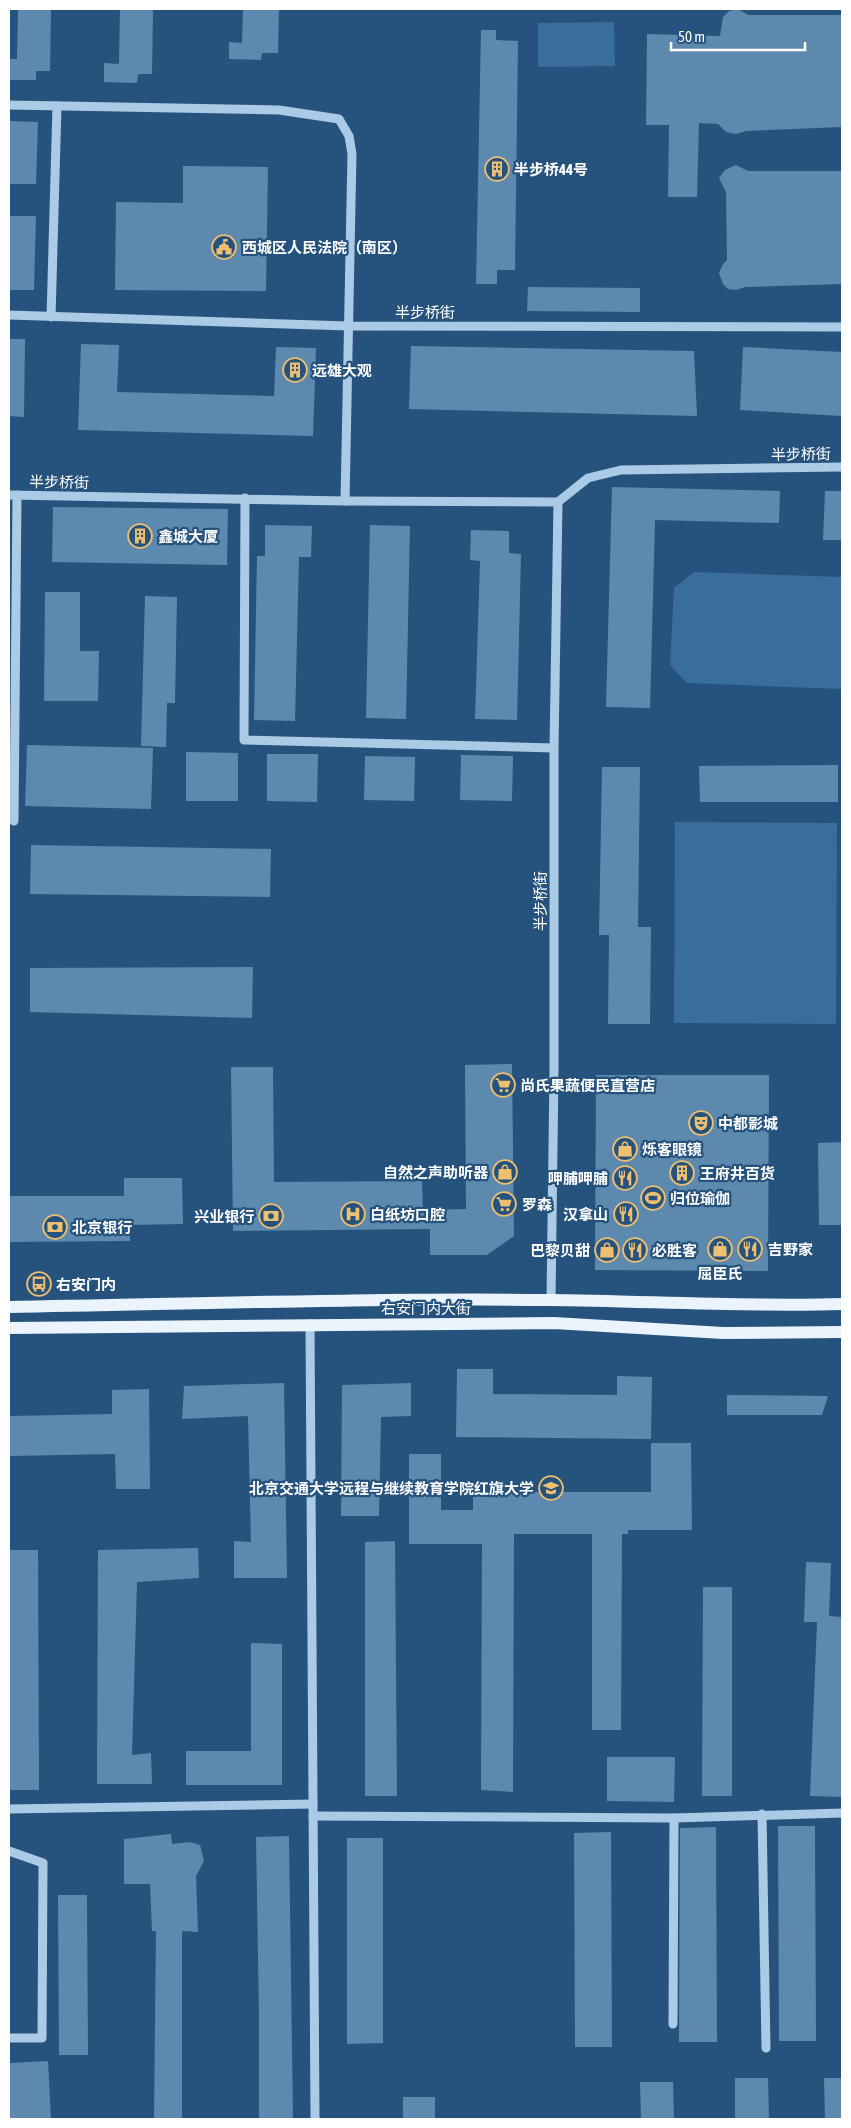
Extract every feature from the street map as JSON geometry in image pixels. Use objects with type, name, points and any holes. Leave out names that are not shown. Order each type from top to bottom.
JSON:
[{"type":"main road","name":"右安门内大街","points":[[9,1307],[427,1300],[551,1300],[720,1305],[842,1304]]},
{"type":"main road","name":"右安门内大街","points":[[9,1328],[554,1323],[723,1333],[842,1332]]},
{"type":"street","points":[[9,105],[279,110],[339,119],[349,136],[352,154],[345,501]]},
{"type":"street","points":[[51,317],[57,106]]},
{"type":"street","name":"半步桥街","points":[[9,315],[348,326],[842,327]]},
{"type":"street","name":"半步桥街","points":[[13,495],[345,501],[558,502],[588,478],[621,470],[842,467]]},
{"type":"street","points":[[13,495],[14,821]]},
{"type":"street","points":[[245,498],[244,740],[554,748]]},
{"type":"street","name":"半步桥街","points":[[551,1300],[554,1071],[554,748],[558,502]]},
{"type":"street","points":[[310,1324],[315,2119]]},
{"type":"street","points":[[9,1810],[313,1804]]},
{"type":"street","points":[[313,1816],[674,1818],[842,1813]]},
{"type":"street","points":[[762,1814],[766,2048]]},
{"type":"street","points":[[673,2024],[674,1818]]},
{"type":"street","points":[[9,1851],[43,1863],[42,2038],[9,2038]]},
{"type":"shaded area","points":[[614,22],[615,66],[538,67],[538,23]]},
{"type":"shaded area","points":[[694,572],[842,577],[842,689],[687,683],[670,665],[674,588]]},
{"type":"shaded area","points":[[675,822],[837,823],[836,1024],[674,1023]]},
{"type":"building","points":[[18,9],[51,9],[50,71],[36,71],[36,80],[9,80],[9,59],[17,59]]},
{"type":"building","points":[[120,9],[153,9],[152,74],[138,74],[137,83],[104,82],[104,63],[119,64]]},
{"type":"building","points":[[243,9],[279,9],[278,53],[262,53],[261,60],[229,59],[229,42],[242,43]]},
{"type":"building","points":[[737,9],[749,15],[842,15],[842,127],[746,131],[736,134],[726,132],[718,124],[699,123],[697,197],[668,197],[669,125],[646,125],[647,34],[720,36],[723,17],[729,11]]},
{"type":"building","name":"半步桥44号","points":[[481,30],[496,30],[496,40],[518,41],[515,270],[497,270],[497,284],[476,284]]},
{"type":"building","points":[[9,121],[38,122],[36,184],[9,184]]},
{"type":"building","points":[[736,165],[748,171],[842,171],[842,284],[745,287],[736,290],[728,289],[723,284],[719,273],[727,260],[726,192],[719,178],[725,170]]},
{"type":"building","name":"西城区人民法院（南区）","points":[[183,166],[268,167],[266,291],[115,290],[116,202],[183,203]]},
{"type":"building","points":[[9,216],[36,216],[34,290],[9,290]]},
{"type":"building","points":[[528,287],[640,288],[640,312],[527,311]]},
{"type":"building","points":[[9,339],[25,339],[24,417],[9,416]]},
{"type":"building","name":"远雄大观","points":[[81,344],[119,345],[117,392],[274,396],[276,347],[316,348],[313,436],[78,430]]},
{"type":"building","points":[[411,346],[694,351],[697,416],[409,409]]},
{"type":"building","points":[[743,347],[842,352],[841,416],[740,410]]},
{"type":"building","points":[[612,487],[780,491],[779,523],[655,520],[650,708],[606,707]]},
{"type":"building","points":[[825,491],[842,491],[842,540],[823,540]]},
{"type":"building","name":"鑫城大厦","points":[[53,507],[228,509],[227,565],[52,562]]},
{"type":"building","points":[[265,525],[312,526],[311,557],[299,557],[295,721],[254,720],[257,556],[265,556]]},
{"type":"building","points":[[370,525],[410,526],[406,719],[366,718]]},
{"type":"building","points":[[471,530],[509,531],[509,553],[521,554],[517,720],[475,719],[480,561],[470,560]]},
{"type":"building","points":[[45,592],[80,592],[80,651],[99,651],[98,701],[44,701]]},
{"type":"building","points":[[145,596],[177,597],[175,703],[167,703],[166,747],[141,746]]},
{"type":"building","points":[[27,745],[153,748],[151,809],[25,806]]},
{"type":"building","points":[[186,752],[238,753],[238,801],[186,801]]},
{"type":"building","points":[[267,754],[318,754],[317,802],[267,801]]},
{"type":"building","points":[[461,755],[513,756],[512,801],[460,800]]},
{"type":"building","points":[[365,756],[415,757],[414,801],[364,800]]},
{"type":"building","points":[[838,765],[838,802],[700,802],[699,766]]},
{"type":"building","points":[[602,767],[640,767],[638,927],[651,927],[650,1024],[608,1024],[609,935],[599,935]]},
{"type":"building","points":[[31,845],[271,849],[270,897],[30,894]]},
{"type":"building","points":[[253,967],[252,1018],[30,1012],[30,968]]},
{"type":"building","points":[[512,1064],[514,1236],[487,1255],[430,1255],[430,1229],[233,1231],[231,1067],[273,1067],[274,1182],[422,1181],[423,1210],[466,1209],[465,1065]]},
{"type":"building","name":"王府井百货","points":[[596,1075],[769,1075],[768,1271],[595,1270]]},
{"type":"building","points":[[842,1142],[842,1225],[819,1225],[818,1143]]},
{"type":"building","points":[[124,1178],[182,1178],[183,1224],[130,1225],[130,1241],[9,1242],[9,1196],[124,1196]]},
{"type":"building","points":[[457,1369],[493,1369],[493,1394],[617,1395],[617,1376],[652,1377],[651,1439],[456,1437]]},
{"type":"building","points":[[284,1383],[287,1578],[234,1578],[234,1541],[251,1542],[248,1416],[182,1419],[184,1386]]},
{"type":"building","points":[[411,1383],[411,1416],[381,1417],[379,1516],[341,1516],[342,1385]]},
{"type":"building","points":[[149,1389],[150,1489],[116,1489],[115,1454],[9,1456],[9,1416],[112,1414],[112,1390]]},
{"type":"building","points":[[727,1395],[828,1396],[822,1415],[727,1415]]},
{"type":"building","points":[[651,1443],[691,1443],[692,1530],[628,1530],[628,1534],[622,1534],[621,1730],[592,1730],[592,1534],[514,1534],[513,1792],[481,1790],[482,1544],[409,1544],[409,1454],[441,1454],[441,1510],[473,1510],[473,1492],[651,1492]]},
{"type":"building","points":[[395,1541],[397,1796],[365,1796],[365,1542]]},
{"type":"building","points":[[198,1548],[199,1578],[137,1582],[132,1755],[151,1753],[152,1784],[97,1784],[98,1550]]},
{"type":"building","points":[[9,1550],[38,1550],[39,1790],[9,1790]]},
{"type":"building","points":[[806,1562],[831,1563],[829,1616],[842,1617],[842,1797],[810,1796],[817,1622],[804,1622]]},
{"type":"building","points":[[703,1587],[732,1587],[732,1796],[702,1796]]},
{"type":"building","points":[[251,1643],[282,1644],[282,1785],[186,1785],[186,1751],[251,1751]]},
{"type":"building","points":[[607,1757],[675,1757],[674,1802],[607,1801]]},
{"type":"building","points":[[778,1826],[815,1826],[816,2041],[779,2041]]},
{"type":"building","points":[[716,1827],[717,2042],[679,2042],[680,1828]]},
{"type":"building","points":[[611,1832],[612,2047],[575,2047],[574,1833]]},
{"type":"building","points":[[171,1834],[172,1844],[190,1842],[200,1845],[204,1861],[196,1876],[198,1932],[182,1931],[182,2119],[154,2119],[156,1931],[152,1931],[150,1884],[124,1884],[124,1839]]},
{"type":"building","points":[[289,1836],[293,2119],[259,2119],[256,1837]]},
{"type":"building","points":[[347,1838],[383,1838],[383,2043],[347,2044]]},
{"type":"building","points":[[58,1895],[87,1895],[88,2055],[59,2055]]},
{"type":"building","points":[[48,2061],[51,2119],[9,2119],[9,2063]]},
{"type":"building","points":[[735,2078],[768,2078],[769,2119],[735,2119]]},
{"type":"building","points":[[824,2078],[842,2078],[842,2119],[825,2119]]},
{"type":"building","points":[[640,2082],[673,2082],[674,2119],[641,2119]]},
{"type":"building","points":[[403,2097],[435,2097],[435,2119],[403,2119]]},
{"type":"place","name":"半步桥44号","points":[[497,169]]},
{"type":"place","name":"西城区人民法院（南区）","points":[[224,247]]},
{"type":"place","name":"远雄大观","points":[[295,370]]},
{"type":"place","name":"鑫城大厦","points":[[140,536]]},
{"type":"place","name":"尚氏果蔬便民直营店","points":[[503,1085]]},
{"type":"place","name":"中都影城","points":[[701,1123]]},
{"type":"place","name":"烁客眼镜","points":[[625,1149]]},
{"type":"place","name":"自然之声助听器","points":[[505,1172]]},
{"type":"place","name":"王府井百货","points":[[682,1173]]},
{"type":"place","name":"呷脯呷脯","points":[[625,1178]]},
{"type":"place","name":"归位瑜伽","points":[[653,1198]]},
{"type":"place","name":"罗森","points":[[504,1204]]},
{"type":"place","name":"白纸坊口腔","points":[[353,1214]]},
{"type":"place","name":"汉拿山","points":[[626,1214]]},
{"type":"place","name":"兴业银行","points":[[271,1216]]},
{"type":"place","name":"北京银行","points":[[55,1227]]},
{"type":"place","name":"屈臣氏","points":[[720,1249]]},
{"type":"place","name":"吉野家","points":[[750,1249]]},
{"type":"place","name":"巴黎贝甜","points":[[607,1250]]},
{"type":"place","name":"必胜客","points":[[635,1250]]},
{"type":"place","name":"右安门内","points":[[39,1284]]},
{"type":"place","name":"北京交通大学远程与继续教育学院红旗大学","points":[[551,1488]]}]
